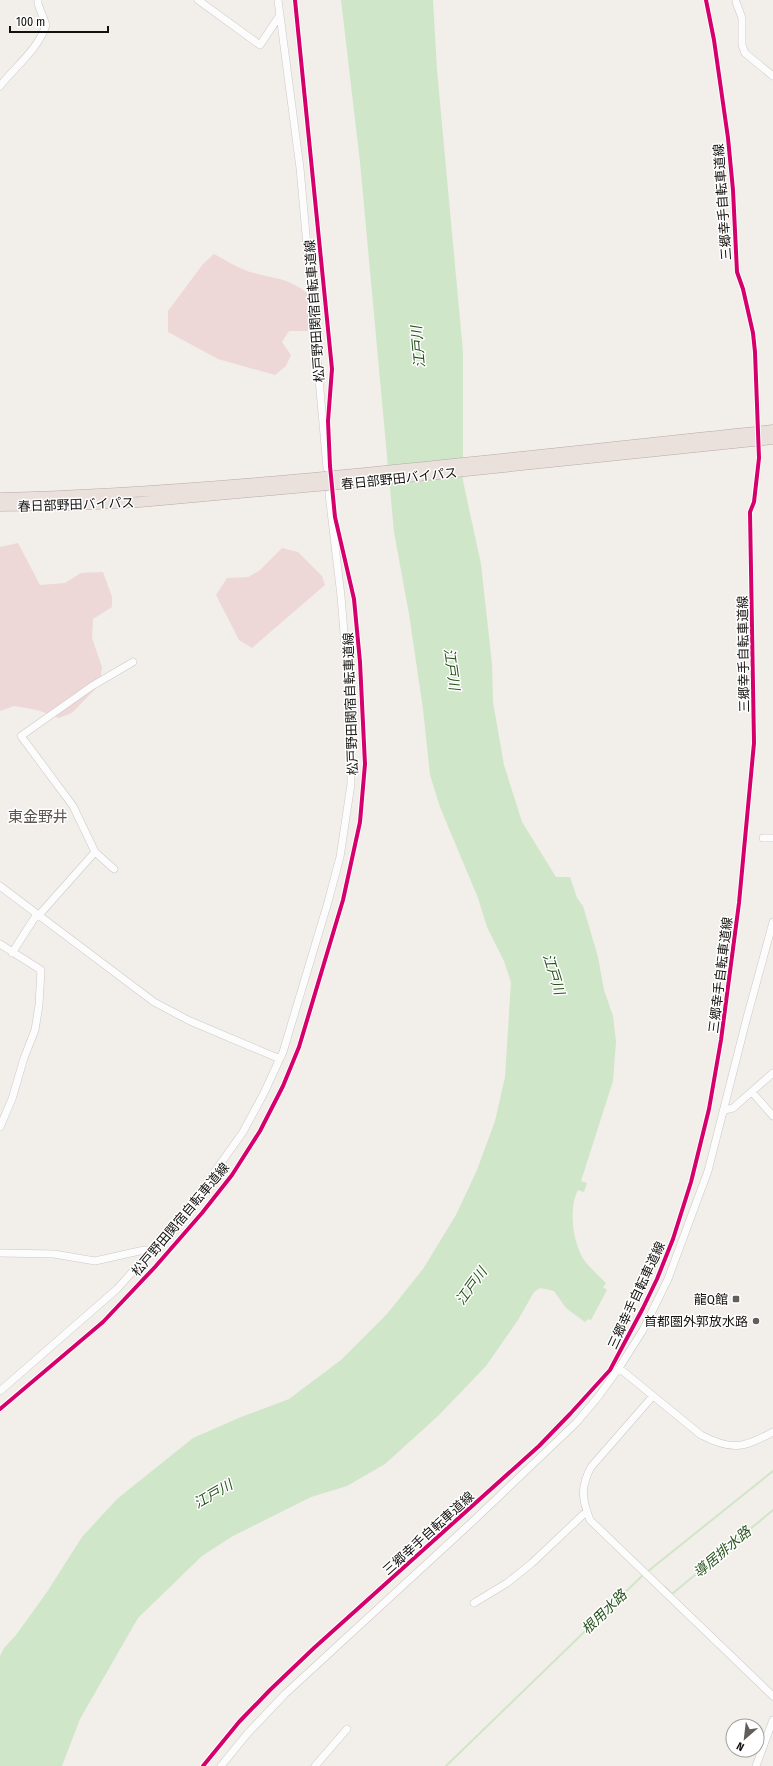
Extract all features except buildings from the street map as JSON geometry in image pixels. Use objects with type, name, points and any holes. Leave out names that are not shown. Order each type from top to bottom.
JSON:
[{"type":"highway","name":"春日部野田バイパス","points":[[0,506],[140,502],[738,438],[773,430]]},
{"type":"highway","name":"春日部野田バイパス","points":[[738,438],[773,439]]},
{"type":"highway","name":"春日部野田バイパス","points":[[0,498],[139,493],[349,479]]},
{"type":"street","points":[[0,86],[30,51],[44,31],[46,25],[38,4],[38,0]]},
{"type":"street","points":[[198,0],[260,45],[280,15]]},
{"type":"street","points":[[278,0],[300,168],[327,468]]},
{"type":"street","points":[[736,2],[742,18],[742,44],[745,54],[773,76]]},
{"type":"street","points":[[0,1391],[117,1289],[201,1191],[243,1132],[280,1059],[293,1022],[340,857],[351,784],[350,717],[344,623],[329,494]]},
{"type":"street","points":[[114,869],[95,852],[73,806],[21,736],[92,686],[133,662]]},
{"type":"street","points":[[763,838],[773,838]]},
{"type":"street","points":[[12,953],[38,915],[95,852]]},
{"type":"street","points":[[0,886],[165,1008],[190,1021],[280,1059]]},
{"type":"street","points":[[221,1766],[247,1734],[285,1694],[571,1429],[598,1397],[619,1368],[643,1330],[674,1264],[708,1171],[725,1110],[742,1036],[773,922]]},
{"type":"street","points":[[0,944],[41,970],[39,1005],[35,1030],[24,1058],[12,1099],[0,1127]]},
{"type":"street","points":[[725,1110],[733,1108],[773,1073]]},
{"type":"street","points":[[752,1092],[773,1116]]},
{"type":"street","points":[[0,1253],[54,1254],[95,1261],[144,1250],[151,1250]]},
{"type":"street","points":[[619,1368],[701,1435],[726,1446],[748,1445],[773,1432]]},
{"type":"street","points":[[653,1396],[591,1467],[585,1479],[583,1492],[590,1520],[773,1696]]},
{"type":"street","points":[[474,1603],[507,1583],[532,1563],[587,1511]]},
{"type":"street","points":[[756,1766],[773,1720]]},
{"type":"street","points":[[315,1766],[347,1729]]},
{"type":"shaded area","points":[[214,254],[250,272],[287,281],[308,294],[308,331],[289,331],[282,342],[291,355],[286,366],[275,375],[218,359],[168,332],[168,311],[203,264]]},
{"type":"shaded area","points":[[18,543],[40,585],[65,583],[81,573],[103,572],[112,597],[112,607],[93,619],[92,638],[102,667],[100,684],[72,713],[59,718],[37,710],[14,706],[0,711],[0,547]]},
{"type":"shaded area","points":[[282,548],[298,552],[322,576],[325,585],[252,648],[239,640],[216,595],[227,578],[248,577],[259,571]]},
{"type":"water","name":"江戸川","points":[[341,0],[433,0],[437,70],[463,352],[463,481],[481,564],[492,664],[493,702],[504,765],[522,822],[556,877],[570,877],[577,898],[583,906],[598,957],[604,990],[613,1016],[616,1041],[613,1081],[581,1181],[587,1183],[584,1192],[578,1190],[573,1207],[573,1226],[580,1253],[586,1263],[606,1283],[603,1287],[607,1290],[591,1320],[588,1319],[585,1322],[566,1308],[554,1291],[540,1288],[534,1292],[518,1320],[486,1366],[438,1416],[385,1464],[347,1486],[311,1497],[233,1536],[202,1556],[138,1618],[80,1719],[62,1766],[0,1766],[0,1656],[4,1648],[16,1635],[47,1592],[82,1537],[117,1499],[193,1438],[241,1417],[289,1399],[341,1360],[387,1314],[423,1269],[456,1215],[477,1170],[495,1121],[505,1077],[511,982],[504,961],[487,927],[478,898],[440,807],[430,775],[423,709],[409,614],[394,532],[360,162]]},
{"type":"waterway","name":"根用水路","points":[[647,1572],[773,1471]]},
{"type":"waterway","name":"導居排水路","points":[[665,1587],[672,1594],[773,1510]]},
{"type":"waterway","name":"根用水路","points":[[446,1766],[643,1575]]},
{"type":"cycle path","name":"松戸野田関宿自転車道線","points":[[0,1409],[103,1322],[155,1267],[202,1213],[232,1175],[260,1131],[283,1086],[299,1047],[343,900],[360,822],[365,764],[360,662],[354,599],[335,517],[330,466],[328,421],[332,369],[295,0]]},
{"type":"cycle path","name":"三郷幸手自転車道線","points":[[203,1766],[239,1722],[270,1690],[314,1648],[539,1446],[610,1370],[657,1279],[673,1239],[691,1182],[709,1109],[721,1040],[739,903],[754,743],[750,512],[754,502],[759,458],[753,333],[743,289],[737,272],[733,190],[728,138],[714,40],[706,0]]},
{"type":"place","name":"龍Q館","points":[[736,1299]]},
{"type":"place","name":"首都圏外郭放水路","points":[[756,1321]]},
{"type":"district","name":"東金野井","points":[[38,817]]}]
